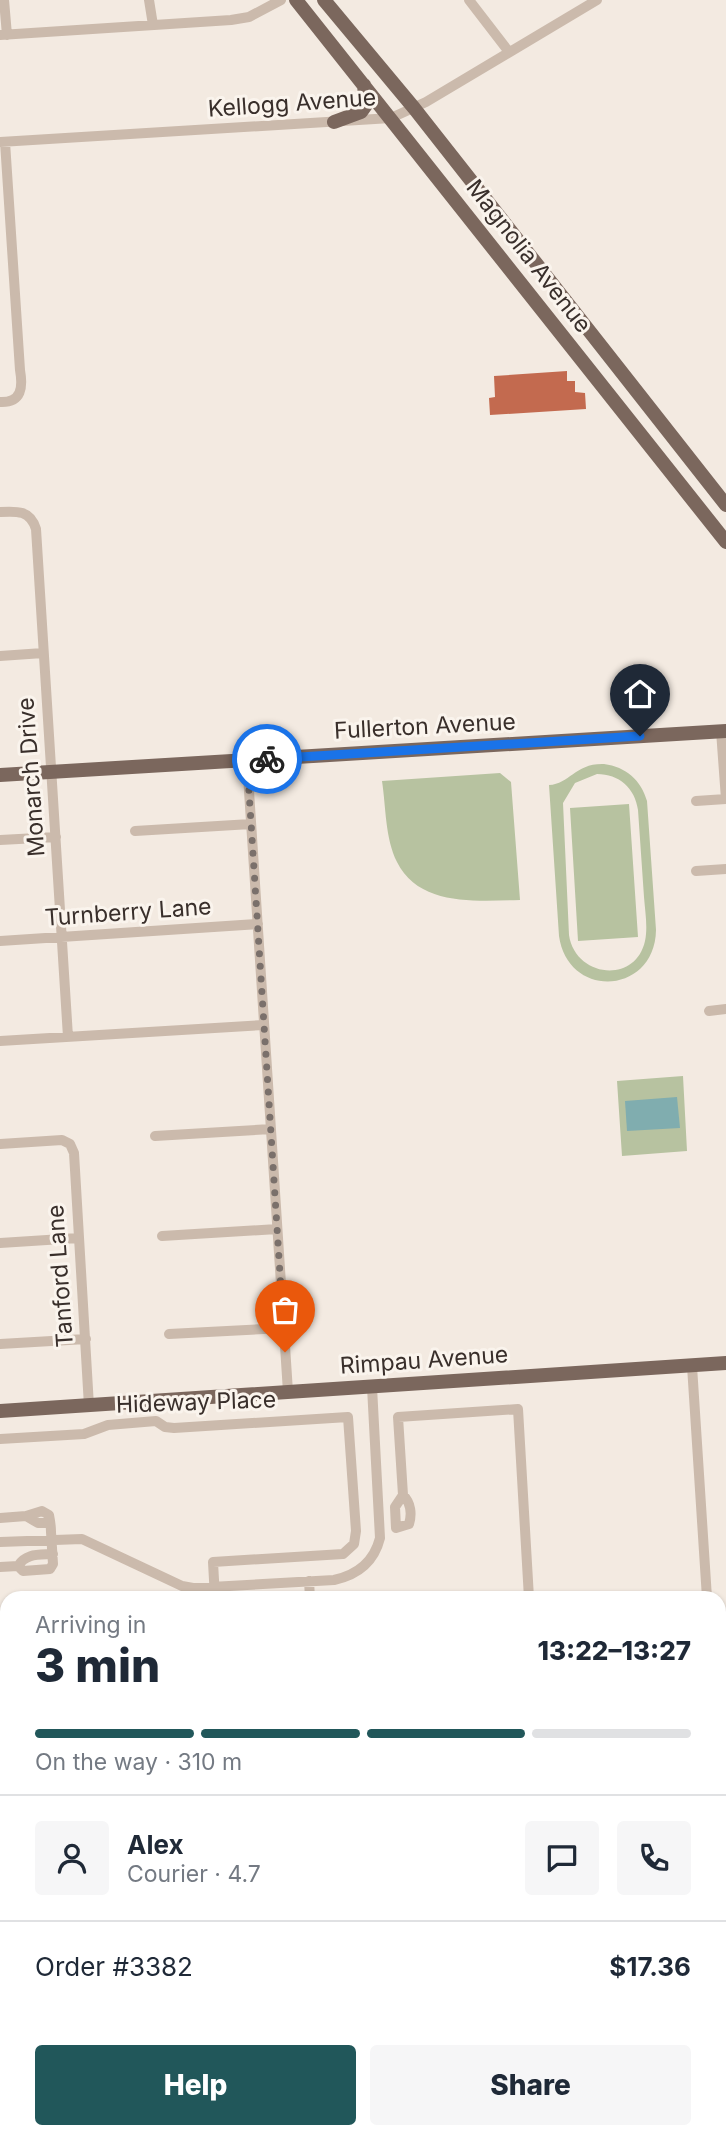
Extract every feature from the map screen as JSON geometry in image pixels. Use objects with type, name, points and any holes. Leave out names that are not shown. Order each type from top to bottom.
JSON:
[{"type":"main road","name":"Magnolia Avenue","points":[[296,0],[726,542]]},
{"type":"main road","name":"Magnolia Avenue","points":[[324,0],[414,108],[726,505]]},
{"type":"main road","points":[[334,122],[361,112],[366,105],[364,84]]},
{"type":"main road","points":[[570,344],[587,329]]},
{"type":"main road","name":"Fullerton Avenue","points":[[0,775],[724,731]]},
{"type":"main road","name":"Rimpau Avenue","points":[[0,1411],[726,1363]]},
{"type":"street","points":[[4,0],[3,35],[249,17],[281,0]]},
{"type":"street","points":[[149,0],[153,25]]},
{"type":"street","points":[[469,0],[509,52]]},
{"type":"street","name":"Kellogg Avenue","points":[[2,142],[391,118],[414,108],[597,0]]},
{"type":"street","points":[[0,402],[9,402],[20,395],[23,386],[2,142]]},
{"type":"street","points":[[0,271],[13,270]]},
{"type":"street","name":"Monarch Drive","points":[[0,512],[18,511],[29,516],[36,529],[68,1037]]},
{"type":"street","points":[[0,656],[43,653]]},
{"type":"street","points":[[696,801],[726,799],[724,731]]},
{"type":"street","points":[[247,760],[288,1392]]},
{"type":"street","points":[[135,831],[251,824]]},
{"type":"street","points":[[0,840],[56,837]]},
{"type":"street","points":[[696,871],[726,869]]},
{"type":"street","name":"Turnberry Lane","points":[[0,941],[258,924]]},
{"type":"street","points":[[709,1011],[726,1009]]},
{"type":"street","points":[[0,1041],[264,1025]]},
{"type":"street","points":[[155,1136],[271,1129]]},
{"type":"street","name":"Tanford Lane","points":[[0,1144],[53,1139],[70,1144],[74,1153],[89,1406]]},
{"type":"street","points":[[162,1236],[277,1229]]},
{"type":"street","points":[[0,1243],[78,1238]]},
{"type":"street","points":[[169,1335],[283,1328]]},
{"type":"street","points":[[0,1344],[86,1339]]},
{"type":"street","points":[[692,1366],[707,1591]]},
{"type":"street","points":[[224,1591],[344,1578],[363,1566],[378,1545],[381,1527],[372,1387]]},
{"type":"street","points":[[381,1527],[396,1528],[395,1507],[402,1496],[398,1417],[518,1409],[529,1591]]},
{"type":"street","name":"Hideway Place","points":[[0,1438],[83,1434],[108,1425],[156,1421],[165,1427],[174,1428],[348,1417],[356,1531],[352,1547],[344,1554],[213,1562],[215,1591]]},
{"type":"street","points":[[0,1518],[26,1516],[42,1511],[50,1515],[53,1554],[31,1556],[23,1559],[18,1566],[0,1567]]},
{"type":"street","points":[[0,1542],[82,1539],[182,1586],[210,1591]]},
{"type":"street","points":[[309,1581],[310,1591]]},
{"type":"green space","points":[[604,764],[626,771],[637,781],[647,801],[656,930],[652,952],[642,967],[627,977],[610,981],[593,979],[578,971],[566,957],[559,936],[549,785],[594,765]],"holes":[[[597,774],[625,784],[636,802],[646,925],[645,941],[639,955],[630,965],[618,970],[593,967],[582,960],[569,935],[563,803],[575,783]]]},
{"type":"green space","points":[[500,773],[511,782],[520,900],[451,898],[420,887],[407,877],[393,853],[382,781]]},
{"type":"green space","points":[[629,804],[638,937],[578,941],[570,808]]},
{"type":"green space","points":[[683,1076],[687,1151],[622,1156],[617,1081]]},
{"type":"water","points":[[677,1097],[680,1128],[627,1131],[625,1101]]},
{"type":"building","points":[[567,371],[567,381],[575,381],[575,392],[585,393],[586,409],[490,415],[489,398],[495,397],[494,376]]},
{"type":"way so far","points":[[267,759],[247,760],[285,1352]]},
{"type":"route","points":[[267,759],[640,736]]}]
